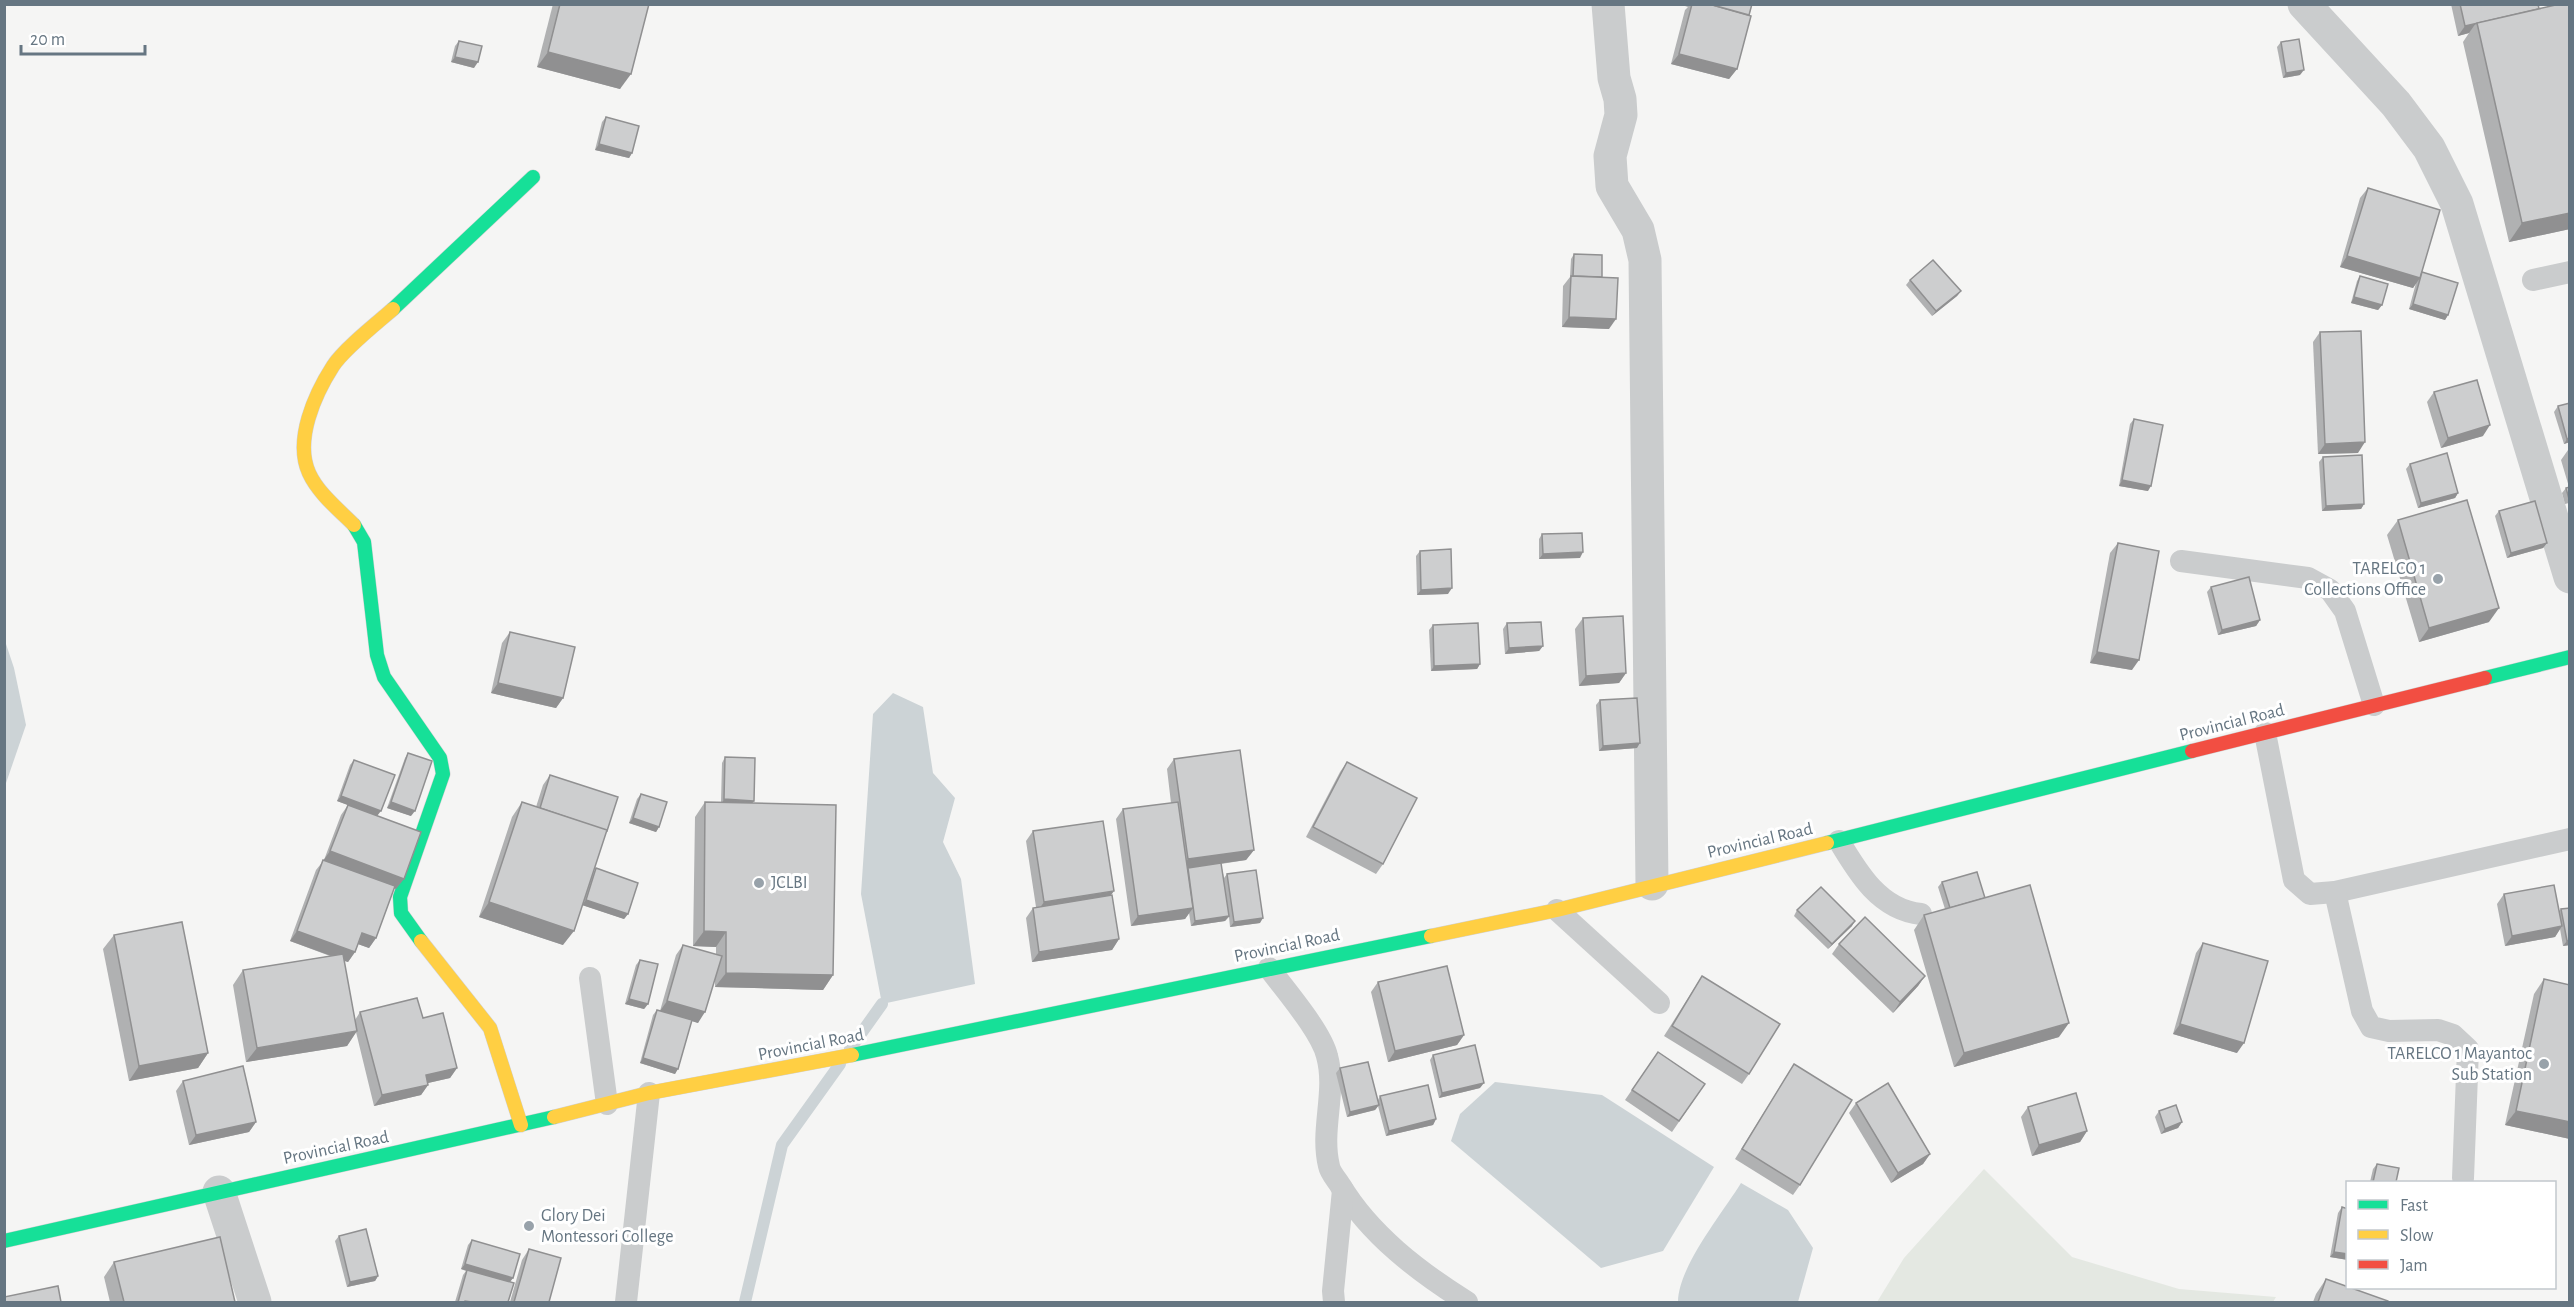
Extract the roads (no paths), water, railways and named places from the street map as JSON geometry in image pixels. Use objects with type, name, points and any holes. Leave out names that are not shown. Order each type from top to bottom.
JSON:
[{"type":"main road","points":[[520,1125],[490,1028],[412,930],[401,912],[400,897],[443,774],[440,758],[384,677],[377,655],[364,542],[359,531],[310,476],[302,454],[307,428],[320,391],[334,364],[533,177]]},
{"type":"main road","name":"Provincial Road","points":[[4,1241],[520,1125],[649,1093],[826,1061],[1557,910],[1652,884],[1839,841],[2570,657]]},
{"type":"street","points":[[1608,4],[1614,78],[1620,99],[1621,115],[1610,156],[1612,186],[1638,230],[1645,260],[1652,884]]},
{"type":"street","points":[[2304,4],[2396,104],[2429,148],[2457,204],[2570,577]]},
{"type":"street","points":[[219,1192],[255,1302]]},
{"type":"lane","points":[[2533,280],[2570,272]]},
{"type":"lane","points":[[2181,561],[2308,578],[2330,590],[2345,611],[2374,705]]},
{"type":"lane","points":[[2265,733],[2294,880],[2310,894],[2335,892],[2570,839]]},
{"type":"lane","points":[[1839,841],[1870,887],[1896,908],[1921,914]]},
{"type":"lane","points":[[2335,892],[2362,1011],[2371,1027],[2389,1031],[2438,1030],[2453,1035],[2468,1049],[2463,1178]]},
{"type":"lane","points":[[1557,910],[1659,1003]]},
{"type":"lane","points":[[1269,968],[1316,1034],[1327,1054],[1331,1079],[1326,1133],[1329,1167],[1342,1190],[1388,1243],[1427,1278],[1467,1302]]},
{"type":"lane","points":[[591,978],[607,1104]]},
{"type":"lane","points":[[626,1302],[649,1093]]},
{"type":"lane","points":[[1334,1302],[1342,1190]]},
{"type":"waterway","points":[[850,1049],[882,1004]]},
{"type":"waterway","points":[[745,1302],[782,1145],[840,1064]]},
{"type":"place","name":"TARELCO 1 Collections Office","points":[[2438,579]]},
{"type":"place","name":"JCLBI","points":[[759,883]]},
{"type":"place","name":"TARELCO 1 Mayantoc Sub Station","points":[[2544,1064]]},
{"type":"place","name":"Glory Dei Montessori College","points":[[529,1226]]}]
